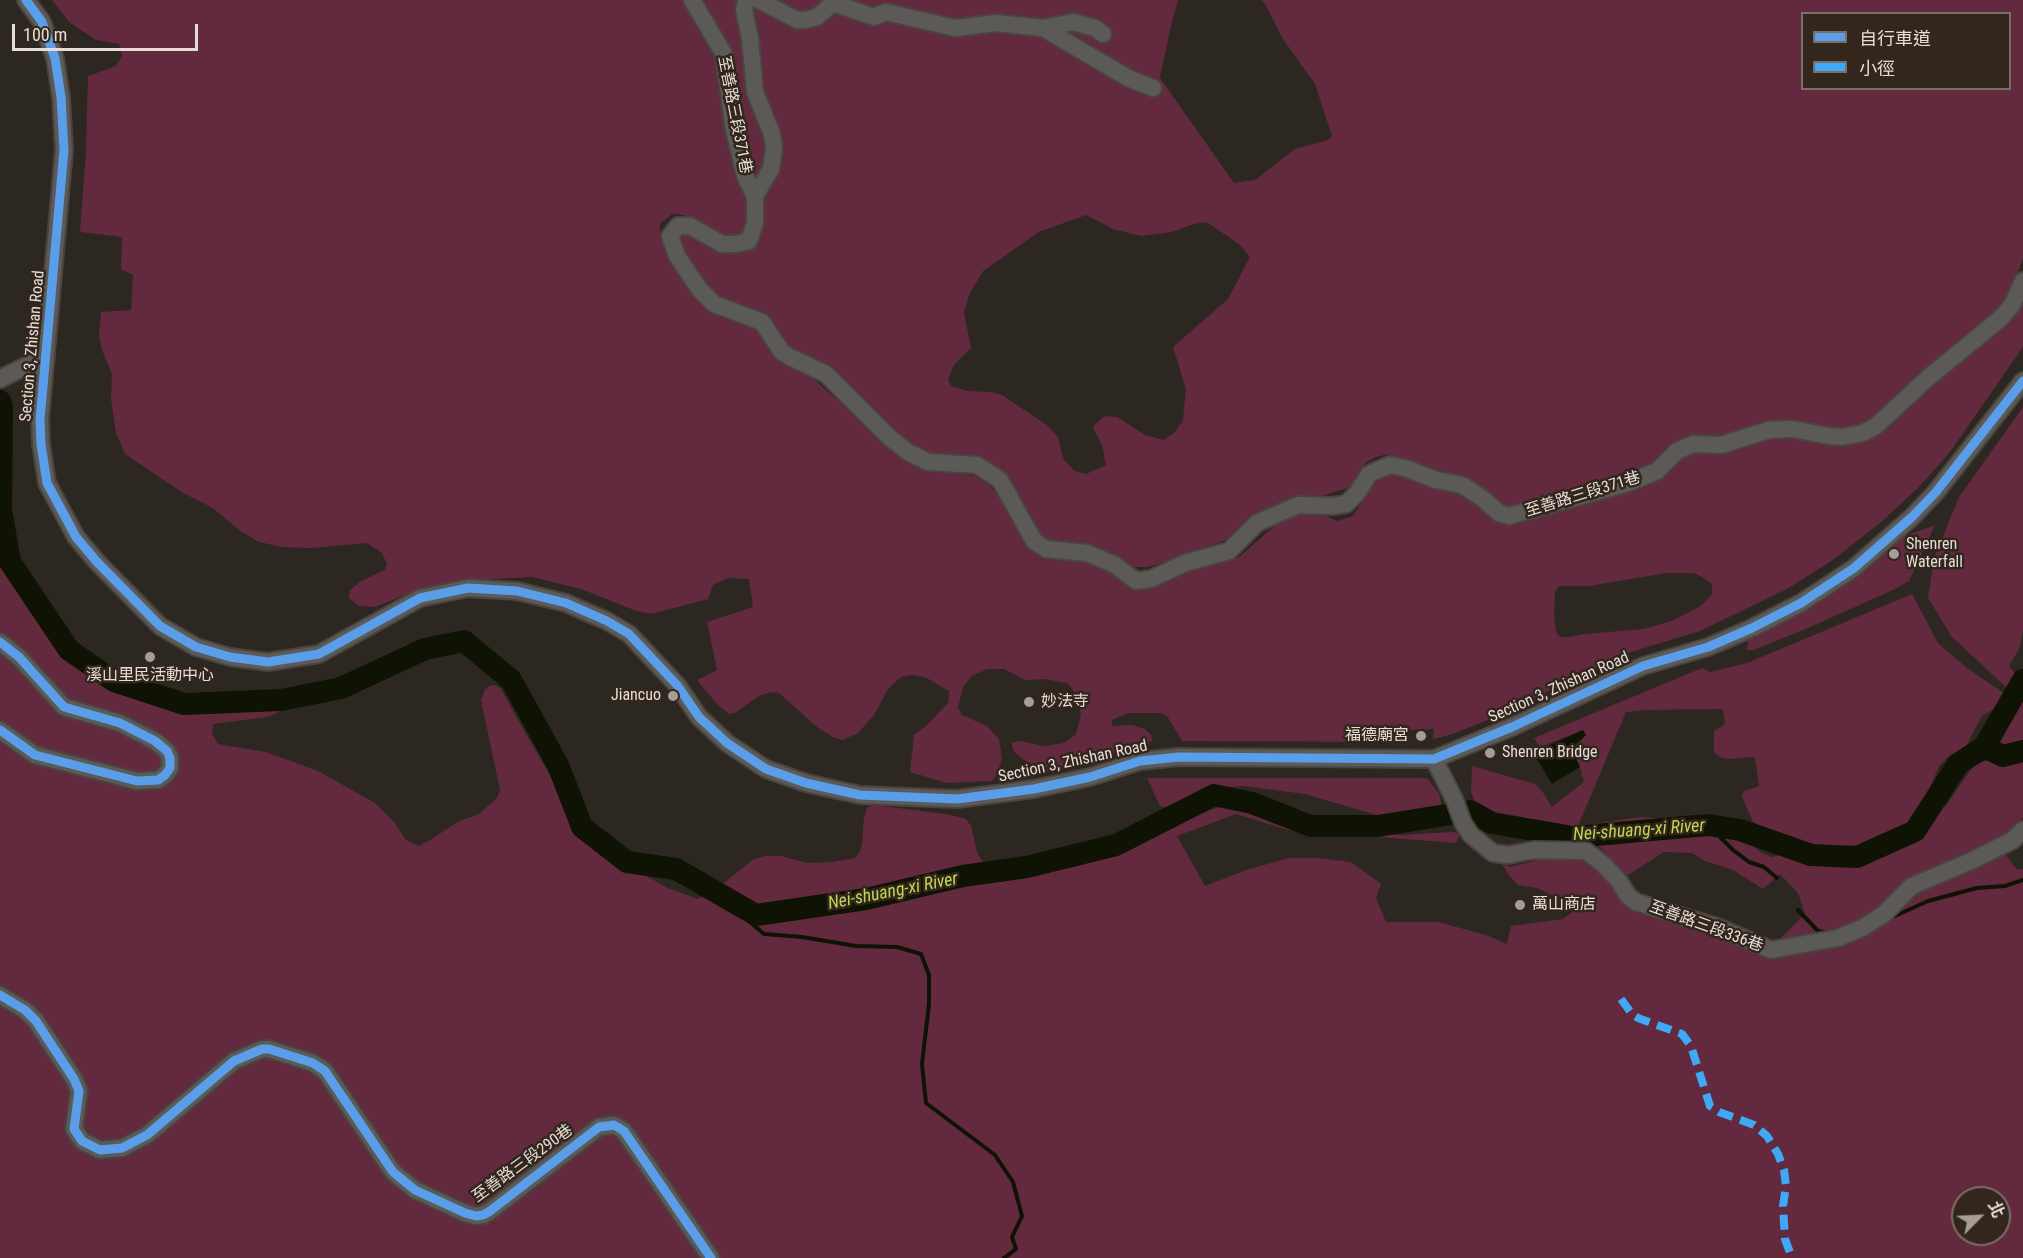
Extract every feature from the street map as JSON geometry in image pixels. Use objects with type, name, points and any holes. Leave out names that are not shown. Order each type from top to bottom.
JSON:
[{"type":"street","name":"Section 3, Zhishan Road","points":[[26,0],[42,22],[55,58],[61,97],[64,150],[40,420],[47,483],[76,537],[160,626],[195,647],[230,657],[268,662],[319,654],[420,598],[468,588],[518,591],[566,603],[607,621],[629,634],[677,685],[699,717],[727,743],[766,769],[806,783],[860,795],[957,799],[1034,789],[1090,777],[1140,761],[1179,757],[1434,759],[1512,727],[1643,666],[1708,647],[1801,603],[1854,568],[1912,517],[1936,492],[2023,381]]},
{"type":"street","name":"至善路三段371巷","points":[[692,0],[724,54],[735,135],[745,176],[755,196],[755,223],[748,241],[736,244],[722,243],[690,226],[678,226],[670,236],[677,256],[700,290],[714,304],[762,322],[782,352],[826,374],[888,437],[908,452],[927,462],[977,465],[1000,480],[1034,541],[1046,549],[1087,553],[1115,565],[1136,581],[1151,579],[1185,563],[1229,551],[1257,523],[1298,505],[1346,504],[1358,492],[1369,474],[1390,465],[1436,480],[1462,485],[1482,498],[1498,513],[1509,516],[1628,483],[1657,471],[1677,451],[1693,444],[1721,445],[1769,430],[1792,429],[1829,436],[1863,433],[1876,426],[1929,377],[2001,318],[2012,306],[2023,281]]},
{"type":"street","points":[[749,0],[744,10],[750,38],[755,92],[772,134],[774,148],[771,169],[755,196]]},
{"type":"street","points":[[759,0],[796,20],[817,17],[833,1],[874,17],[886,12],[955,28],[997,23],[1043,28],[1073,22],[1095,28],[1103,34]]},
{"type":"street","points":[[1043,28],[1128,78],[1154,88]]},
{"type":"street","points":[[0,379],[46,356]]},
{"type":"street","points":[[0,642],[19,657],[64,707],[120,723],[155,741],[167,751],[170,768],[158,780],[137,781],[35,755],[0,730]]},
{"type":"street","name":"至善路三段336巷","points":[[1434,759],[1455,801],[1463,824],[1471,835],[1493,854],[1508,855],[1534,850],[1586,851],[1603,864],[1619,881],[1628,896],[1636,902],[1717,927],[1771,950],[1838,938],[1862,928],[1884,914],[1912,886],[1971,861],[2013,840],[2023,831]]},
{"type":"street","name":"至善路三段290巷","points":[[0,996],[25,1010],[36,1021],[74,1078],[79,1091],[74,1130],[82,1141],[100,1150],[122,1148],[147,1134],[234,1061],[261,1049],[269,1049],[313,1063],[325,1071],[393,1172],[415,1190],[476,1216],[490,1211],[598,1127],[614,1125],[624,1131],[711,1258]]},
{"type":"shaded area","points":[[52,0],[688,0],[720,61],[739,181],[749,208],[746,233],[736,238],[717,234],[697,220],[683,215],[672,214],[660,224],[660,231],[669,251],[708,308],[723,318],[755,329],[779,361],[814,379],[835,398],[862,417],[893,449],[915,465],[930,472],[975,476],[990,486],[1003,500],[1021,532],[1084,560],[1101,565],[1129,586],[1149,587],[1192,569],[1219,564],[1239,557],[1277,524],[1294,514],[1324,515],[1337,521],[1353,516],[1372,485],[1393,473],[1468,497],[1494,518],[1514,525],[1561,507],[1642,486],[1660,476],[1683,455],[1701,449],[1776,435],[1851,441],[2023,296],[2023,347],[1950,452],[1918,488],[1881,522],[1833,560],[1787,589],[1700,631],[1631,652],[1483,722],[1433,739],[1434,729],[1400,730],[1400,742],[1182,741],[1167,716],[1162,713],[1128,713],[1112,720],[1112,726],[1132,725],[1145,729],[1151,735],[1152,741],[1056,771],[1046,772],[1021,758],[1013,750],[1012,743],[1019,741],[1044,746],[1064,743],[1076,734],[1081,715],[1077,695],[1067,683],[1044,679],[1025,680],[1004,669],[987,669],[972,676],[963,687],[958,708],[962,715],[987,726],[999,739],[1002,759],[997,774],[992,781],[947,783],[910,772],[914,735],[948,703],[949,691],[925,677],[912,675],[901,677],[888,689],[874,715],[858,733],[843,740],[817,727],[779,693],[771,692],[759,696],[735,713],[729,714],[717,704],[697,680],[717,670],[707,622],[753,607],[749,579],[728,578],[713,585],[708,599],[651,614],[634,610],[581,589],[532,577],[457,581],[410,593],[375,607],[359,606],[349,598],[350,590],[361,581],[385,570],[387,564],[382,553],[367,543],[313,548],[282,547],[259,542],[239,530],[213,508],[183,493],[125,454],[116,433],[111,398],[112,374],[99,336],[101,312],[131,310],[133,275],[121,269],[122,237],[80,232],[86,151],[88,76],[116,66],[122,56],[119,44],[96,40],[69,22]],"holes":[[[1667,573],[1694,573],[1712,584],[1712,594],[1699,607],[1672,621],[1644,629],[1568,637],[1560,637],[1556,632],[1554,616],[1557,588],[1589,586]]]},
{"type":"shaded area","points":[[700,0],[1178,0],[1160,78],[1234,183],[1255,180],[1295,149],[1328,140],[1332,136],[1315,84],[1283,39],[1261,0],[2023,0],[2023,259],[2007,301],[1874,420],[1852,429],[1810,430],[1789,421],[1757,424],[1638,474],[1513,509],[1500,505],[1456,476],[1413,465],[1388,454],[1365,463],[1348,488],[1311,499],[1291,498],[1258,513],[1244,523],[1232,537],[1189,555],[1148,567],[1133,567],[1122,561],[1050,543],[1035,530],[999,469],[978,458],[926,453],[908,444],[825,366],[811,362],[706,289],[693,270],[682,247],[681,237],[687,233],[719,250],[731,253],[748,250],[754,244],[760,179],[751,172]],"holes":[[[1086,215],[1113,229],[1141,236],[1172,232],[1193,224],[1207,222],[1240,245],[1250,257],[1228,299],[1173,347],[1186,389],[1183,420],[1175,432],[1164,440],[1145,435],[1117,417],[1104,416],[1093,427],[1102,445],[1106,465],[1086,474],[1074,471],[1063,458],[1058,437],[1047,425],[1002,395],[967,391],[951,386],[948,379],[954,365],[971,348],[964,312],[969,295],[983,271],[1039,232]]]},
{"type":"shaded area","points":[[2023,407],[2023,630],[2020,647],[2009,666],[2019,678],[2012,688],[2008,689],[1952,637],[1928,598],[1934,558],[1959,497]]},
{"type":"shaded area","points":[[1935,525],[1909,581],[1801,631],[1753,650],[1747,650],[1749,636],[1876,560],[1903,537]]},
{"type":"shaded area","points":[[0,538],[47,608],[78,647],[115,674],[159,688],[186,693],[284,689],[296,692],[296,704],[268,717],[213,724],[212,733],[218,744],[266,752],[318,771],[375,803],[394,822],[406,840],[419,846],[457,822],[479,814],[497,798],[500,790],[481,700],[485,690],[495,685],[501,689],[577,822],[612,857],[668,888],[698,899],[715,890],[754,859],[781,856],[807,863],[855,858],[862,844],[867,808],[874,805],[946,814],[966,819],[971,826],[977,852],[991,877],[1006,877],[1116,852],[1210,810],[1244,799],[1257,799],[1270,800],[1302,810],[1333,825],[1367,833],[1402,835],[1454,832],[1460,834],[1456,843],[1288,830],[1236,814],[1177,836],[1205,886],[1246,870],[1289,858],[1317,858],[1351,862],[1381,884],[1376,898],[1386,922],[1438,922],[1486,935],[1507,944],[1511,926],[1563,919],[1578,908],[1537,888],[1518,885],[1502,864],[1510,867],[1546,858],[1571,858],[1589,863],[1601,872],[1611,882],[1624,904],[1769,953],[1842,943],[1916,894],[2003,851],[2017,870],[2023,869],[2023,1258],[0,1258]]},
{"type":"shaded area","points":[[1912,594],[1938,643],[1967,668],[2008,696],[2004,703],[1982,716],[1964,750],[1950,755],[1939,766],[1924,802],[1945,807],[1974,765],[1991,759],[2023,700],[2023,818],[2007,832],[1869,916],[1833,931],[1775,944],[1805,914],[1798,893],[1780,874],[1763,889],[1733,870],[1705,861],[1692,853],[1664,852],[1628,875],[1620,870],[1602,849],[1584,836],[1560,833],[1496,817],[1477,807],[1471,792],[1472,766],[1535,784],[1552,807],[1584,782],[1572,751],[1586,735],[1583,730],[1540,747],[1534,738],[1702,668],[1710,672],[1747,663]],"holes":[[[1723,709],[1725,724],[1714,731],[1714,752],[1721,758],[1729,759],[1755,757],[1759,786],[1744,791],[1742,797],[1753,822],[1777,843],[1779,848],[1777,856],[1772,857],[1762,853],[1725,826],[1711,822],[1641,817],[1578,826],[1626,712]]]},
{"type":"shaded area","points":[[1583,730],[1586,735],[1571,748],[1580,767],[1552,784],[1533,753]]},
{"type":"shaded area","points":[[1147,778],[1427,778],[1439,794],[1443,811],[1440,815],[1380,816],[1305,794],[1244,786],[1213,788],[1165,807],[1160,806]]},
{"type":"waterway","name":"Nei-shuang-xi River","points":[[0,401],[2,407],[1,510],[10,562],[69,650],[114,681],[184,704],[281,700],[341,688],[425,649],[464,641],[511,680],[558,765],[582,827],[627,862],[676,869],[756,915],[866,899],[963,876],[1027,867],[1116,845],[1214,795],[1252,803],[1311,826],[1378,826],[1470,811],[1492,823],[1573,837],[1708,825],[1740,830],[1811,855],[1857,857],[1915,831],[1958,764],[1984,747],[2023,680]]},
{"type":"waterway","points":[[1984,747],[2003,756],[2023,751]]},
{"type":"waterway","points":[[1708,825],[1733,850],[1749,862],[1764,867],[1777,878]]},
{"type":"waterway","points":[[1895,916],[1928,901],[1977,888],[2005,886],[2023,880]]},
{"type":"waterway","points":[[713,890],[764,934],[802,937],[856,946],[897,947],[921,954],[929,975],[929,1004],[922,1064],[926,1103],[995,1155],[1013,1182],[1022,1216],[1012,1237],[1016,1249],[1004,1258]]},
{"type":"waterway","points":[[1798,910],[1818,931],[1830,933]]},
{"type":"marked path","points":[[1621,999],[1632,1014],[1638,1018],[1682,1034],[1691,1046],[1710,1106],[1719,1112],[1754,1125],[1767,1136],[1784,1170],[1785,1239],[1792,1258]]},
{"type":"cycle path","points":[[26,0],[42,22],[55,58],[61,97],[64,150],[40,420],[47,483],[76,537],[97,562],[160,626],[196,647],[230,657],[268,662],[319,654],[420,598],[468,588],[517,591],[566,603],[607,621],[629,634],[677,685],[699,717],[727,743],[766,769],[806,783],[860,795],[957,799],[1034,789],[1090,777],[1140,761],[1179,757],[1434,759],[1512,727],[1643,666],[1708,647],[1801,603],[1854,568],[1912,517],[1936,492],[2023,381]]},
{"type":"cycle path","points":[[0,642],[19,657],[64,707],[120,723],[155,741],[167,751],[170,768],[158,780],[137,781],[35,755],[0,730]]},
{"type":"cycle path","points":[[0,995],[25,1010],[36,1021],[74,1079],[79,1091],[74,1129],[82,1141],[100,1150],[122,1148],[147,1135],[234,1061],[262,1049],[269,1049],[313,1063],[325,1071],[393,1172],[415,1190],[476,1216],[490,1211],[599,1127],[614,1125],[624,1131],[711,1258]]},
{"type":"place","name":"Shenren Waterfall","points":[[1894,554]]},
{"type":"place","name":"溪山里民活動中心","points":[[150,657]]},
{"type":"place","name":"Jiancuo","points":[[673,696]]},
{"type":"place","name":"妙法寺","points":[[1029,702]]},
{"type":"place","name":"福德廟宮","points":[[1421,736]]},
{"type":"place","name":"Shenren Bridge","points":[[1490,753]]},
{"type":"place","name":"萬山商店","points":[[1520,905]]}]
